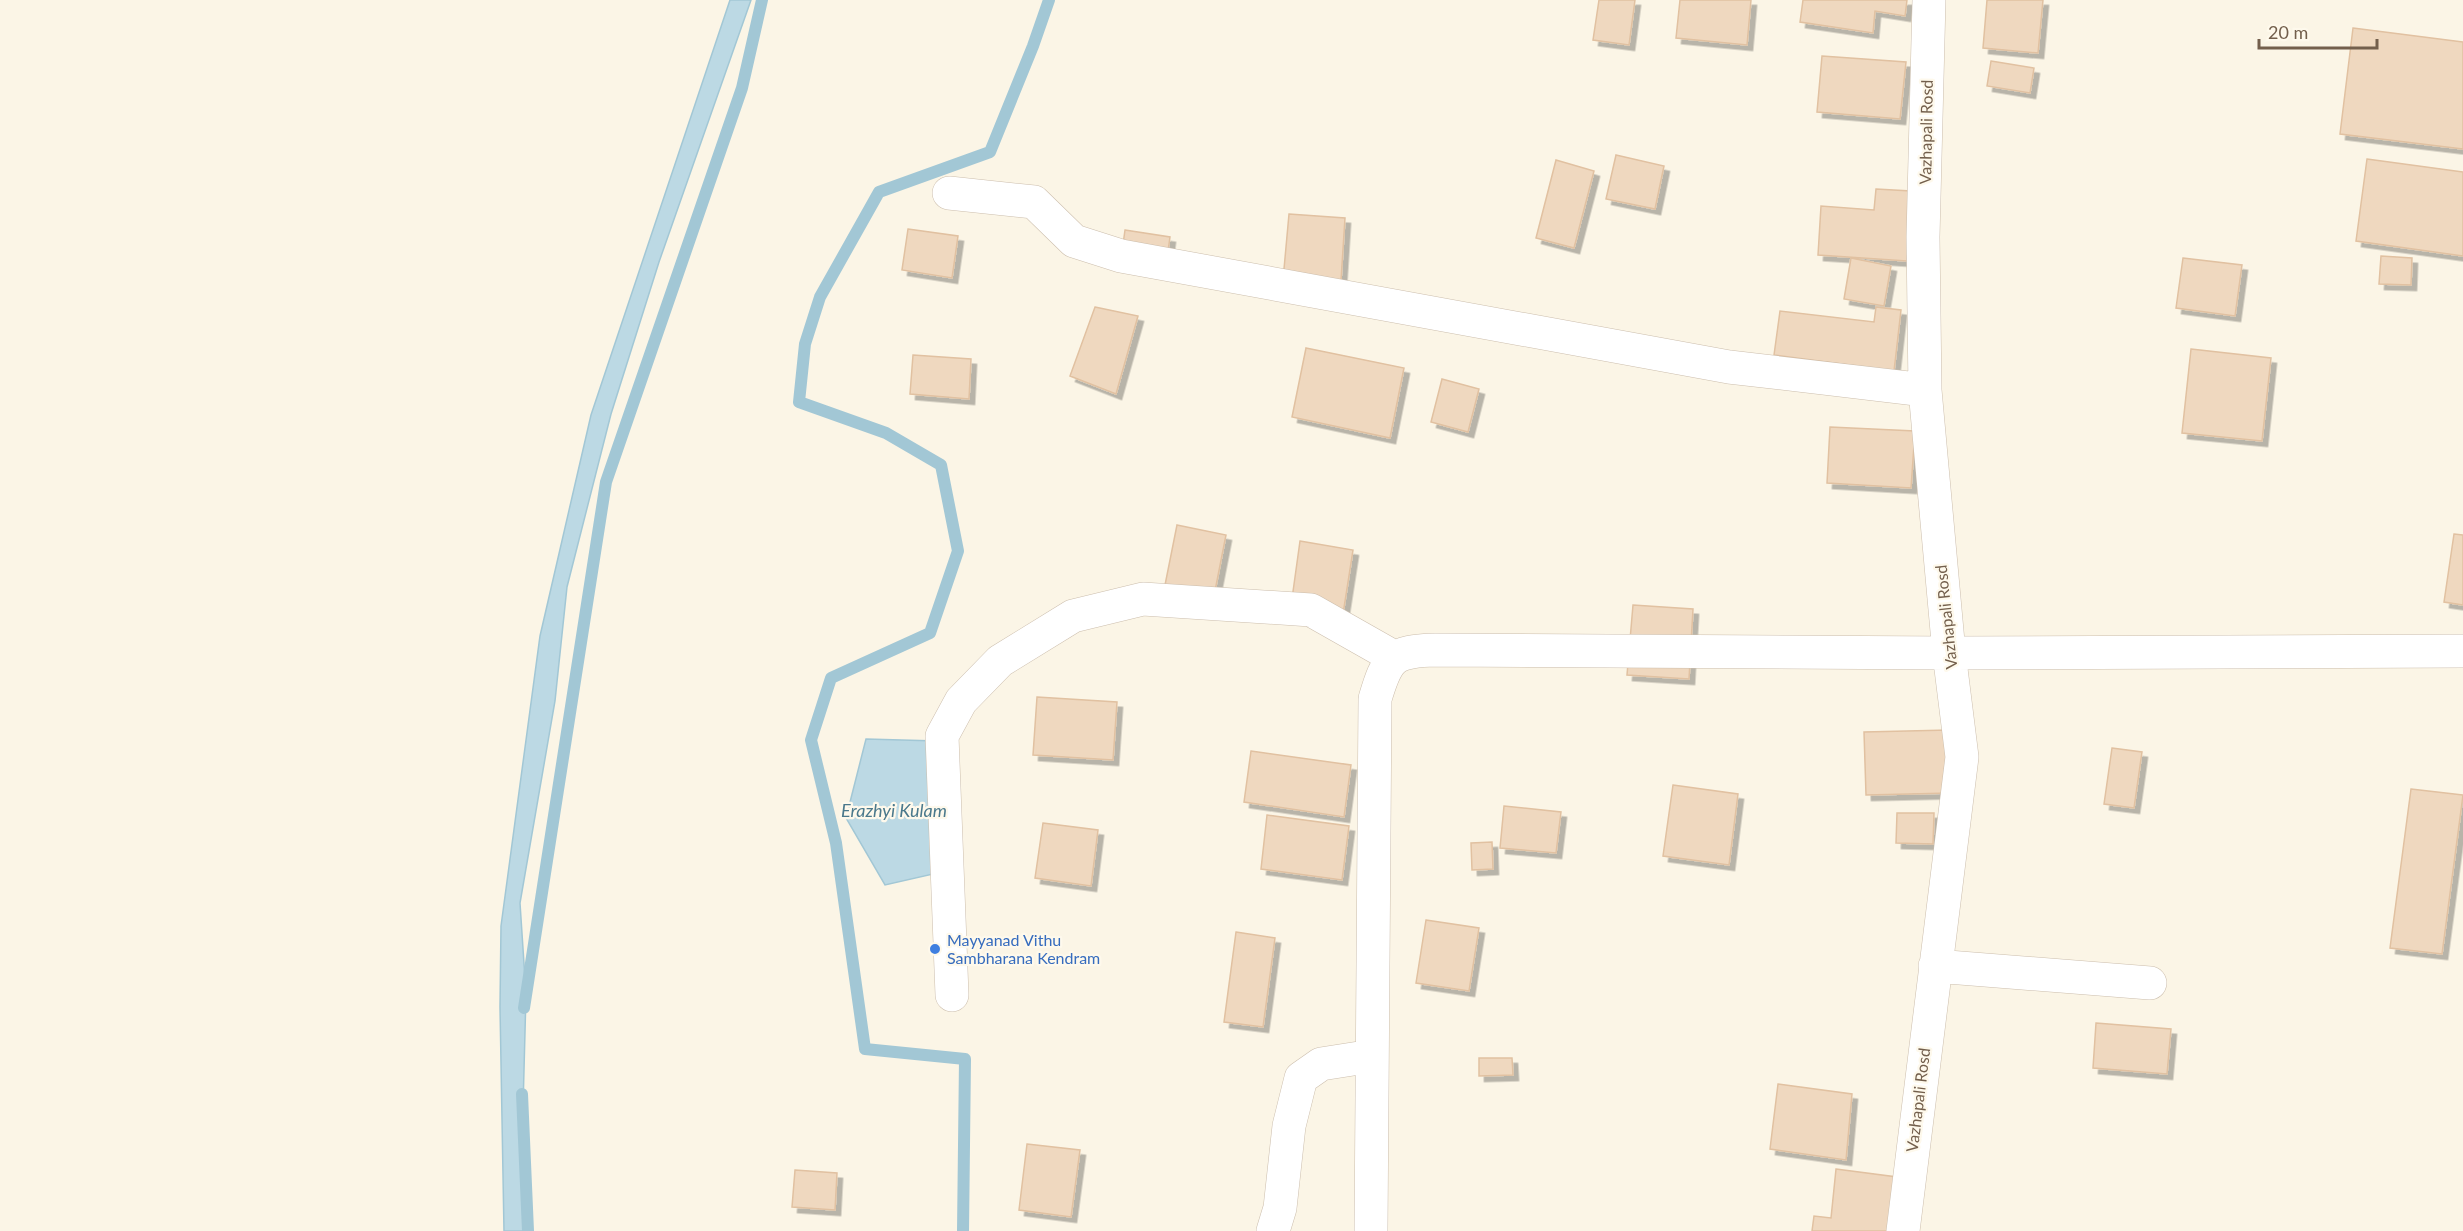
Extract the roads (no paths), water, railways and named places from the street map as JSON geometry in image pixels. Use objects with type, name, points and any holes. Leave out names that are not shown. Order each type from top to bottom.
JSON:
[{"type":"street","name":"Vazhapali Rosd","points":[[1903,1231],[1962,756],[1949,653],[1925,390],[1923,237],[1929,0]]},
{"type":"street","points":[[949,193],[1034,202],[1074,241],[1121,256],[1729,367],[1925,390]]},
{"type":"street","points":[[952,995],[942,736],[961,701],[1000,661],[1073,616],[1143,599],[1311,610],[1394,657]]},
{"type":"street","points":[[1371,1231],[1375,699],[1383,673],[1394,657],[1415,651],[1435,650],[1949,653],[2463,651]]},
{"type":"street","points":[[1935,966],[2150,983]]},
{"type":"street","points":[[1273,1231],[1280,1208],[1289,1126],[1301,1078],[1321,1064],[1372,1056]]},
{"type":"water","points":[[730,0],[751,0],[659,262],[611,414],[567,587],[555,701],[520,903],[526,994],[523,1108],[524,1231],[504,1231],[501,926],[540,636],[591,415]]},
{"type":"water","name":"Erazhyi Kulam","points":[[866,739],[937,741],[942,872],[885,885],[846,818]]},
{"type":"waterway","points":[[524,1008],[606,482],[742,88],[762,0]]},
{"type":"waterway","points":[[963,1231],[965,1059],[865,1049],[836,843],[811,740],[831,678],[930,633],[958,551],[941,465],[886,433],[799,402],[805,344],[820,297],[879,192],[990,152],[1049,0]]},
{"type":"waterway","points":[[522,1094],[528,1231]]},
{"type":"place","name":"Mayyanad Vithu Sambharana Kendram","points":[[935,949]]}]
